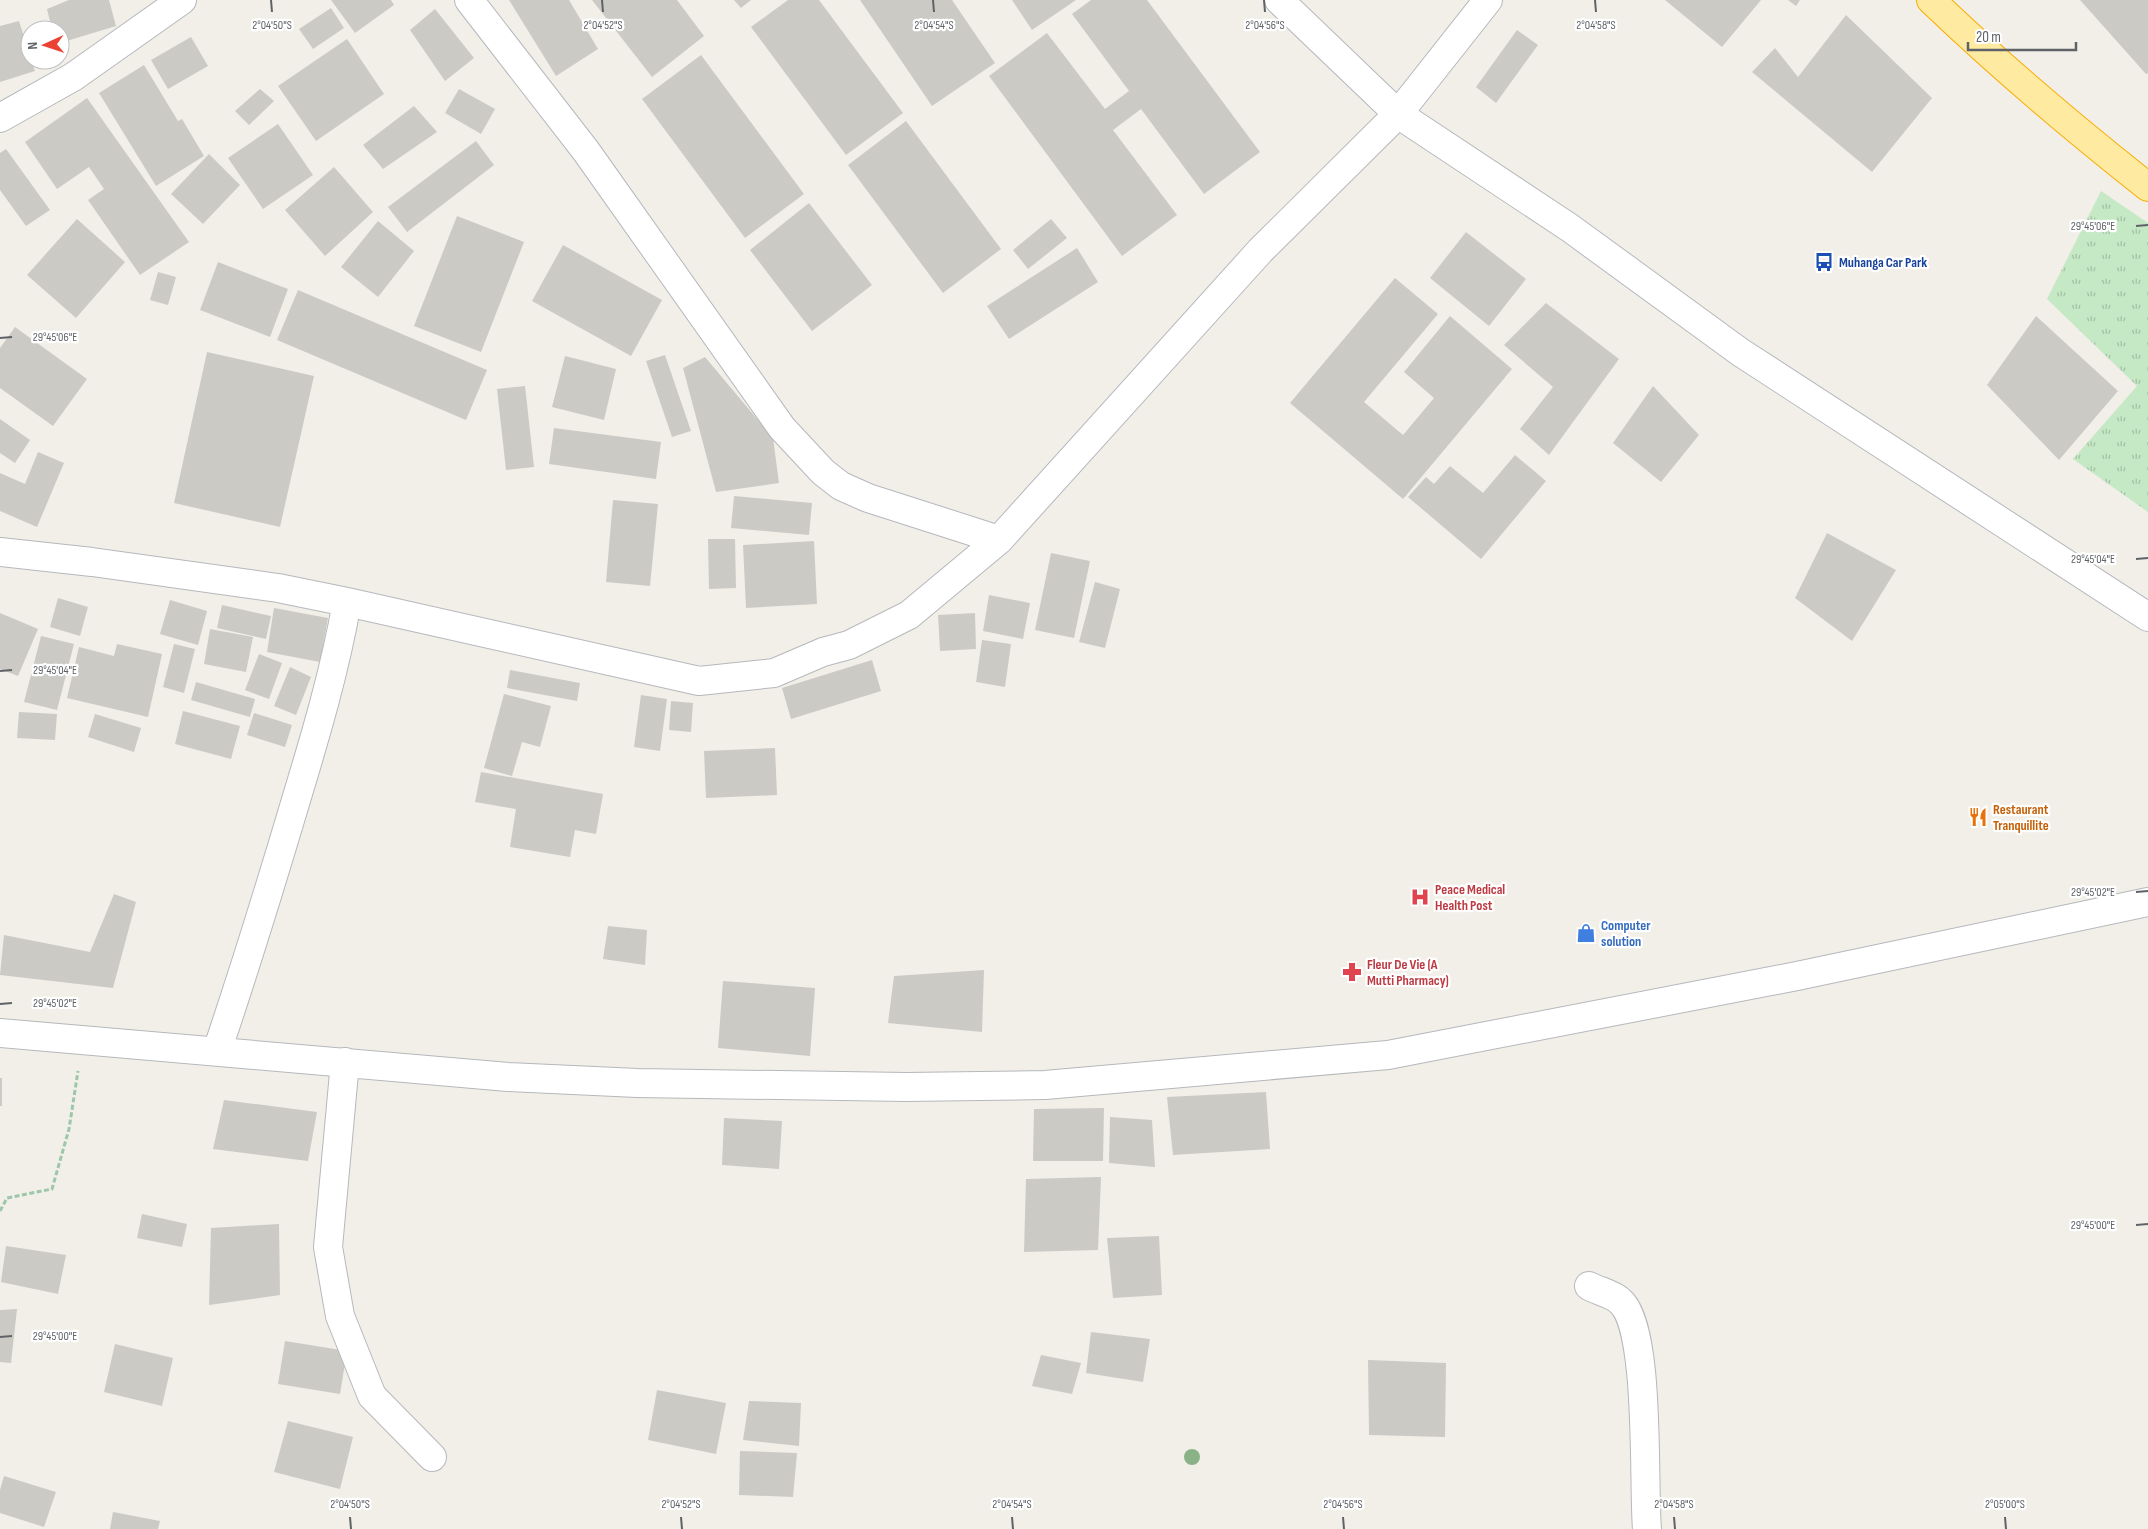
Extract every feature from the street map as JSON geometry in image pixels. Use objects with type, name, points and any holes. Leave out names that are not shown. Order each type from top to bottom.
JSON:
[{"type":"highway","points":[[1931,0],[1980,47],[2084,136],[2148,187]]},
{"type":"street","points":[[0,118],[73,77],[182,0]]},
{"type":"street","points":[[469,0],[586,151],[782,428],[823,472],[841,486],[868,498],[999,540]]},
{"type":"street","points":[[1278,0],[1398,114],[1570,228],[1748,358],[2148,617]]},
{"type":"street","points":[[0,552],[92,562],[278,588],[699,681],[774,673],[822,652],[849,645],[875,634],[909,615],[999,540],[1260,251],[1398,114],[1488,0]]},
{"type":"street","points":[[217,1051],[258,926],[323,711],[340,644],[347,602]]},
{"type":"street","points":[[0,1033],[538,1078],[637,1083],[896,1087],[1045,1085],[1188,1074],[1388,1055],[1797,976],[2148,902]]},
{"type":"street","points":[[345,1062],[328,1247],[340,1316],[372,1396],[432,1457]]},
{"type":"street","points":[[1589,1286],[1620,1301],[1629,1314],[1636,1333],[1642,1385],[1644,1498],[1647,1529]]},
{"type":"path","points":[[0,1211],[8,1198],[52,1189],[69,1129],[77,1072],[112,1042]]},
{"type":"green space","points":[[2101,191],[2148,223],[2148,512],[2073,459],[2137,386],[2047,299]]},
{"type":"building","points":[[69,0],[109,0],[116,26],[70,40],[70,20],[50,20],[47,9]]},
{"type":"building","points":[[331,0],[391,0],[394,5],[355,33]]},
{"type":"building","points":[[509,0],[569,0],[598,49],[556,76]]},
{"type":"building","points":[[592,0],[677,0],[704,36],[652,77]]},
{"type":"building","points":[[734,0],[751,0],[741,8]]},
{"type":"building","points":[[788,0],[819,0],[903,113],[846,155],[751,27]]},
{"type":"building","points":[[860,0],[952,0],[995,63],[932,106]]},
{"type":"building","points":[[1012,0],[1076,0],[1032,30]]},
{"type":"building","points":[[1091,0],[1147,0],[1260,152],[1204,194],[1141,109],[1113,130],[1177,215],[1122,256],[989,76],[1047,33],[1105,109],[1129,91],[1072,14]]},
{"type":"building","points":[[1665,0],[1761,0],[1722,47]]},
{"type":"building","points":[[1788,0],[1800,0],[1796,6]]},
{"type":"building","points":[[2080,0],[2148,0],[2148,73],[2146,74]]},
{"type":"building","points":[[331,8],[344,28],[313,49],[299,29]]},
{"type":"building","points":[[435,9],[474,58],[445,81],[410,30]]},
{"type":"building","points":[[1846,15],[1932,98],[1872,172],[1752,72],[1775,48],[1798,77]]},
{"type":"building","points":[[19,21],[20,70],[35,71],[0,82],[0,26]]},
{"type":"building","points":[[1517,30],[1538,45],[1496,103],[1476,87]]},
{"type":"building","points":[[191,37],[208,66],[168,89],[151,60]]},
{"type":"building","points":[[347,39],[384,94],[316,141],[278,86]]},
{"type":"building","points":[[701,55],[804,194],[745,238],[642,99]]},
{"type":"building","points":[[144,65],[178,121],[182,119],[204,156],[156,186],[99,93]]},
{"type":"building","points":[[260,89],[274,101],[249,125],[235,111]]},
{"type":"building","points":[[459,89],[495,109],[481,134],[445,113]]},
{"type":"building","points":[[87,98],[189,242],[140,275],[88,200],[104,189],[89,167],[57,189],[25,142]]},
{"type":"building","points":[[414,106],[437,132],[383,169],[363,145]]},
{"type":"building","points":[[906,121],[1001,249],[943,293],[848,165]]},
{"type":"building","points":[[278,124],[313,175],[263,209],[228,158]]},
{"type":"building","points":[[476,141],[494,165],[407,232],[388,207]]},
{"type":"building","points":[[6,149],[50,210],[26,226],[0,190],[0,153]]},
{"type":"building","points":[[209,154],[240,185],[203,224],[171,194]]},
{"type":"building","points":[[334,167],[373,212],[325,256],[285,210]]},
{"type":"building","points":[[809,203],[872,285],[812,331],[750,250]]},
{"type":"building","points":[[457,216],[524,242],[481,352],[414,326]]},
{"type":"building","points":[[77,219],[125,262],[76,318],[27,275]]},
{"type":"building","points":[[1051,219],[1067,238],[1028,269],[1013,250]]},
{"type":"building","points":[[378,221],[414,251],[378,297],[341,267]]},
{"type":"building","points":[[1466,232],[1526,279],[1489,326],[1430,278]]},
{"type":"building","points":[[563,245],[662,300],[631,356],[532,301]]},
{"type":"building","points":[[1077,248],[1098,282],[1009,339],[987,306]]},
{"type":"building","points":[[218,262],[288,289],[270,337],[200,310]]},
{"type":"building","points":[[158,272],[176,277],[168,305],[150,300]]},
{"type":"building","points":[[1395,278],[1438,314],[1364,402],[1403,435],[1434,398],[1404,372],[1450,316],[1512,369],[1403,499],[1290,403]]},
{"type":"building","points":[[298,290],[487,370],[466,420],[277,340]]},
{"type":"building","points":[[1546,303],[1619,359],[1549,455],[1520,429],[1553,387],[1504,345]]},
{"type":"building","points":[[2036,316],[2118,391],[2059,460],[1987,385]]},
{"type":"building","points":[[15,327],[87,379],[53,426],[0,388],[0,348]]},
{"type":"building","points":[[207,352],[314,376],[280,527],[174,503]]},
{"type":"building","points":[[665,355],[691,431],[672,437],[646,361]]},
{"type":"building","points":[[565,356],[616,369],[604,420],[552,407]]},
{"type":"building","points":[[705,357],[773,438],[779,483],[716,492],[683,368]]},
{"type":"building","points":[[525,386],[534,467],[506,470],[497,389]]},
{"type":"building","points":[[1653,386],[1699,435],[1661,482],[1613,443]]},
{"type":"building","points":[[0,419],[30,440],[15,463],[0,453]]},
{"type":"building","points":[[554,428],[661,442],[656,479],[549,464]]},
{"type":"building","points":[[38,452],[64,463],[37,527],[0,511],[0,473],[25,484]]},
{"type":"building","points":[[1515,455],[1546,481],[1481,559],[1408,497],[1426,477],[1434,484],[1450,466],[1483,493]]},
{"type":"building","points":[[734,496],[812,503],[809,535],[731,528]]},
{"type":"building","points":[[613,500],[658,504],[650,586],[606,582]]},
{"type":"building","points":[[1827,533],[1896,570],[1852,641],[1795,598]]},
{"type":"building","points":[[708,539],[735,539],[736,588],[709,589]]},
{"type":"building","points":[[814,541],[817,604],[746,608],[743,545]]},
{"type":"building","points":[[1051,553],[1090,561],[1074,638],[1035,630]]},
{"type":"building","points":[[1095,582],[1120,589],[1105,648],[1079,642]]},
{"type":"building","points":[[989,595],[1030,603],[1023,639],[983,631]]},
{"type":"building","points":[[58,598],[88,607],[80,636],[50,627]]},
{"type":"building","points":[[170,600],[207,611],[198,645],[160,634]]},
{"type":"building","points":[[222,605],[271,616],[266,639],[217,628]]},
{"type":"building","points":[[274,608],[328,618],[320,662],[267,652]]},
{"type":"building","points":[[0,613],[38,629],[18,676],[0,669]]},
{"type":"building","points":[[975,613],[976,649],[940,651],[938,615]]},
{"type":"building","points":[[210,629],[253,637],[246,672],[204,664]]},
{"type":"building","points":[[41,636],[74,644],[57,710],[24,702]]},
{"type":"building","points":[[982,640],[1011,644],[1005,687],[976,682]]},
{"type":"building","points":[[117,644],[162,654],[148,717],[67,698],[79,647],[114,656]]},
{"type":"building","points":[[174,644],[195,649],[184,693],[163,687]]},
{"type":"building","points":[[259,654],[282,663],[269,699],[245,690]]},
{"type":"building","points":[[872,660],[881,691],[791,719],[782,688]]},
{"type":"building","points":[[290,667],[311,677],[296,715],[274,706]]},
{"type":"building","points":[[510,670],[580,683],[577,701],[507,688]]},
{"type":"building","points":[[196,682],[255,699],[250,717],[191,700]]},
{"type":"building","points":[[504,694],[551,706],[540,747],[522,742],[512,776],[484,768]]},
{"type":"building","points":[[641,695],[667,699],[660,751],[634,747]]},
{"type":"building","points":[[671,701],[693,703],[691,732],[669,730]]},
{"type":"building","points":[[183,711],[240,726],[231,759],[175,744]]},
{"type":"building","points":[[19,712],[57,714],[55,740],[17,738]]},
{"type":"building","points":[[254,713],[292,725],[285,747],[247,735]]},
{"type":"building","points":[[95,714],[141,728],[134,752],[88,737]]},
{"type":"building","points":[[775,748],[777,795],[706,798],[704,751]]},
{"type":"building","points":[[481,772],[603,794],[596,834],[575,830],[570,857],[510,847],[516,809],[475,802]]},
{"type":"building","points":[[114,894],[136,902],[113,988],[0,975],[4,935],[90,952]]},
{"type":"building","points":[[608,926],[647,930],[645,965],[603,959]]},
{"type":"building","points":[[984,970],[982,1032],[888,1023],[894,976]]},
{"type":"building","points":[[723,981],[815,988],[810,1056],[718,1048]]},
{"type":"building","points":[[0,1078],[2,1078],[2,1106],[0,1106]]},
{"type":"building","points":[[1266,1092],[1270,1149],[1173,1155],[1167,1097]]},
{"type":"building","points":[[224,1100],[317,1112],[308,1161],[213,1149]]},
{"type":"building","points":[[1104,1108],[1103,1161],[1033,1161],[1034,1109]]},
{"type":"building","points":[[1110,1117],[1152,1120],[1155,1167],[1109,1163]]},
{"type":"building","points":[[724,1118],[782,1121],[779,1169],[722,1165]]},
{"type":"building","points":[[1101,1177],[1098,1250],[1024,1252],[1026,1179]]},
{"type":"building","points":[[142,1214],[187,1224],[182,1247],[137,1238]]},
{"type":"building","points":[[279,1224],[280,1295],[209,1305],[211,1228]]},
{"type":"building","points":[[1159,1236],[1162,1295],[1113,1298],[1107,1238]]},
{"type":"building","points":[[6,1246],[66,1255],[58,1294],[1,1282]]},
{"type":"building","points":[[17,1309],[11,1363],[0,1362],[0,1310]]},
{"type":"building","points":[[1091,1332],[1150,1339],[1143,1382],[1086,1373]]},
{"type":"building","points":[[285,1341],[347,1351],[340,1394],[278,1384]]},
{"type":"building","points":[[115,1344],[173,1358],[162,1406],[104,1392]]},
{"type":"building","points":[[1041,1355],[1081,1363],[1072,1394],[1032,1386]]},
{"type":"building","points":[[1368,1360],[1446,1363],[1445,1437],[1369,1435]]},
{"type":"building","points":[[657,1390],[726,1403],[716,1454],[648,1440]]},
{"type":"building","points":[[749,1401],[801,1403],[799,1446],[743,1440]]},
{"type":"building","points":[[288,1421],[353,1437],[340,1489],[274,1472]]},
{"type":"building","points":[[740,1451],[797,1453],[793,1497],[739,1495]]},
{"type":"building","points":[[4,1476],[56,1492],[44,1527],[0,1513],[0,1490]]},
{"type":"building","points":[[113,1512],[160,1521],[158,1529],[110,1529]]},
{"type":"place","name":"Muhanga Car Park","points":[[1824,262]]},
{"type":"place","name":"Restaurant Tranquillite","points":[[1978,817]]},
{"type":"place","name":"Peace Medical Health Post","points":[[1420,897]]},
{"type":"place","name":"Computer solution","points":[[1586,933]]},
{"type":"place","name":"Fleur De Vie (A Mutti Pharmacy)","points":[[1352,972]]}]
